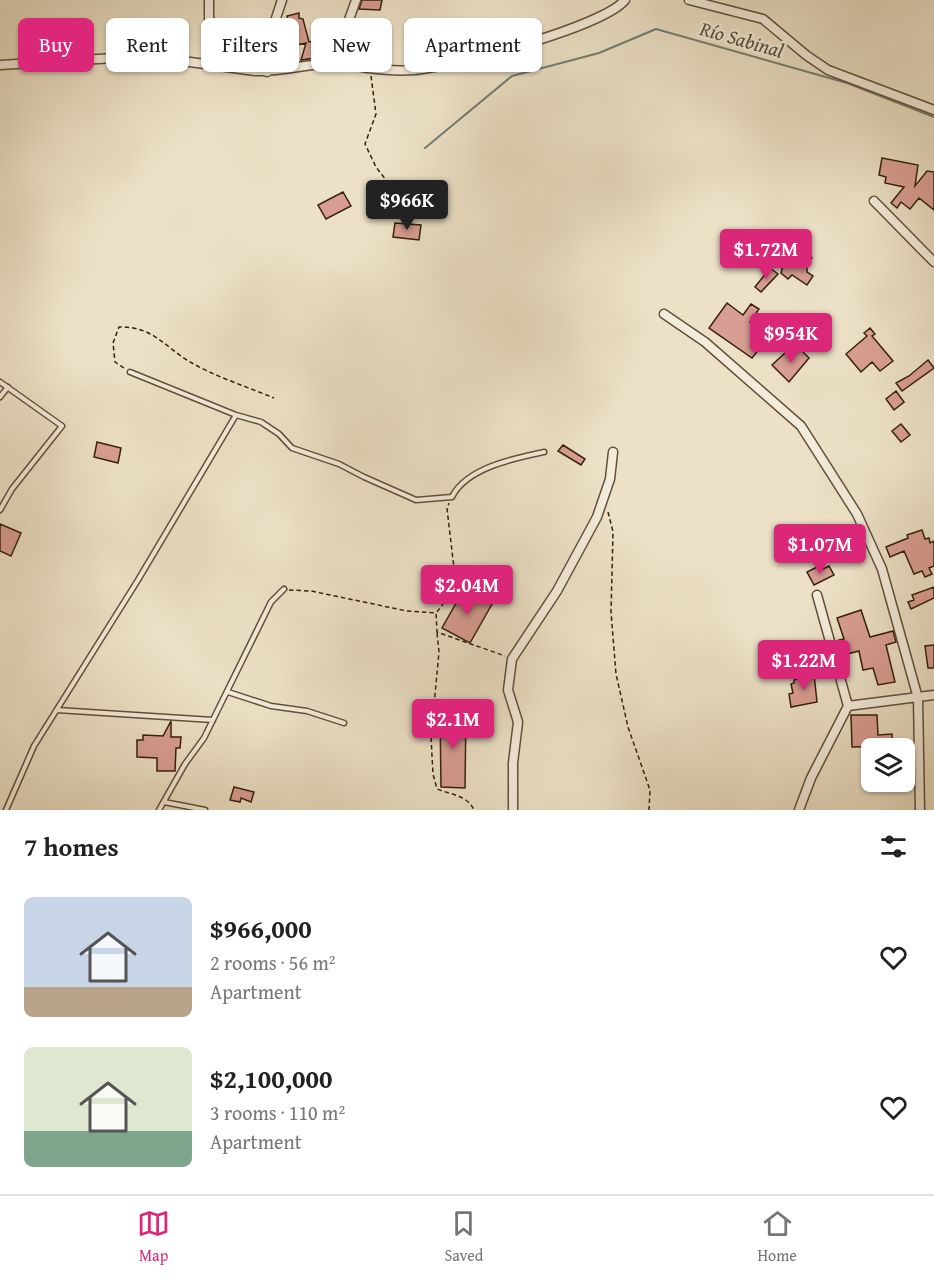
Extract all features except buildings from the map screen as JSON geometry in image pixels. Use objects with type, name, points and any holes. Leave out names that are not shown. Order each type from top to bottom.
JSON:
[{"type":"street","points":[[209,0],[209,18]]},
{"type":"street","points":[[275,18],[282,0]]},
{"type":"street","points":[[350,18],[356,0]]},
{"type":"street","points":[[392,69],[414,70],[488,56],[596,17],[620,7],[625,0]]},
{"type":"street","points":[[689,0],[764,19],[806,55],[828,69],[934,110]]},
{"type":"street","points":[[0,65],[147,56],[201,64]]},
{"type":"street","points":[[874,201],[934,262]]},
{"type":"street","points":[[664,314],[705,342],[801,426],[857,514],[882,569],[918,698],[920,810]]},
{"type":"street","points":[[513,810],[513,763],[518,722],[508,690],[512,658],[557,591],[597,517],[610,479],[613,452]]},
{"type":"street","points":[[799,810],[811,778],[848,706],[817,595]]},
{"type":"street","points":[[848,706],[934,695]]},
{"type":"lane","points":[[130,372],[236,415],[261,422],[279,434],[292,448],[339,464],[416,500],[452,497],[477,473],[505,460],[544,452]]},
{"type":"lane","points":[[0,382],[62,426],[12,489],[0,510]]},
{"type":"lane","points":[[0,398],[8,387]]},
{"type":"lane","points":[[6,810],[34,746],[138,580],[236,415]]},
{"type":"lane","points":[[159,810],[213,720],[271,602],[284,589]]},
{"type":"lane","points":[[228,692],[272,706],[307,711],[344,723]]},
{"type":"lane","points":[[57,710],[213,720]]},
{"type":"lane","points":[[164,802],[205,810]]},
{"type":"path","points":[[371,72],[376,114],[365,144],[376,167],[396,193],[394,215]]},
{"type":"path","points":[[130,372],[115,362],[113,343],[119,327],[134,326],[151,333],[191,363],[274,398]]},
{"type":"path","points":[[452,497],[447,509],[454,567],[453,592],[436,613],[439,652],[431,736],[433,774],[437,789],[463,797],[470,801],[474,810]]},
{"type":"path","points":[[602,500],[611,519],[613,532],[611,612],[616,674],[628,726],[647,781],[649,810]]},
{"type":"path","points":[[284,589],[311,591],[407,611],[436,613]]},
{"type":"path","points":[[437,632],[512,658]]},
{"type":"waterway","name":"Río Sabinal","points":[[425,148],[512,76],[599,53],[656,29],[847,83],[934,117]]}]
